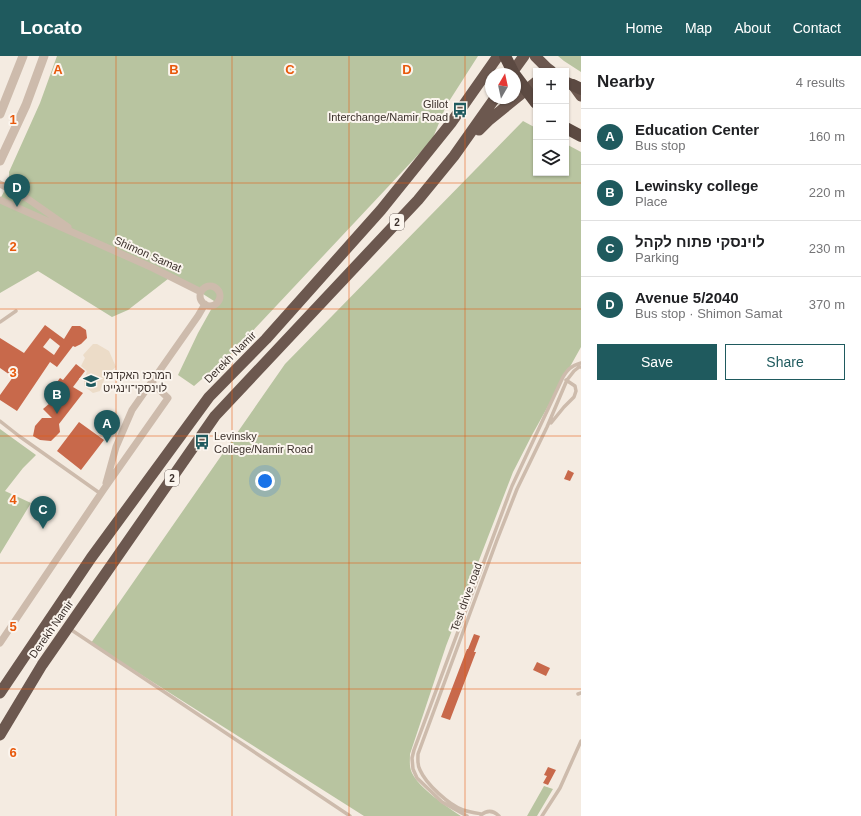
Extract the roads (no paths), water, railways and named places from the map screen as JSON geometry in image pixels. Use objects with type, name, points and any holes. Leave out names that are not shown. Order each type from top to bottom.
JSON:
[{"type":"highway","points":[[490,68],[491,56]]},
{"type":"highway","name":"Derekh Namir","points":[[491,68],[498,56]]},
{"type":"highway","points":[[505,56],[512,68]]},
{"type":"highway","points":[[515,68],[524,56]]},
{"type":"highway","points":[[535,56],[547,68]]},
{"type":"highway","name":"Derekh Namir","points":[[0,692],[91,558],[209,397],[266,340],[381,210],[451,123],[485,76]]},
{"type":"highway","points":[[521,82],[533,99]]},
{"type":"highway","points":[[454,156],[488,120],[533,84]]},
{"type":"highway","points":[[573,85],[581,96]]},
{"type":"highway","name":"Derekh Namir","points":[[0,735],[42,665],[215,416],[418,200],[454,156],[491,104]]},
{"type":"highway","points":[[569,130],[581,136]]},
{"type":"street","points":[[0,114],[23,56]]},
{"type":"street","points":[[0,160],[26,105],[44,56]]},
{"type":"street","name":"Shimon Samat","points":[[0,184],[28,199],[85,238]]},
{"type":"street","name":"Shimon Samat","points":[[0,200],[153,268],[201,292]]},
{"type":"street","points":[[212,286],[219,292],[219,299],[215,304],[209,306],[201,301],[201,292],[205,287],[212,286]]},
{"type":"street","points":[[102,492],[116,447],[132,410],[205,304]]},
{"type":"street","points":[[0,643],[102,492],[168,398],[152,383]]},
{"type":"lane","points":[[0,322],[16,311]]},
{"type":"lane","name":"Test drive road","points":[[467,816],[442,802],[417,778],[413,769],[412,758],[414,750],[512,486],[562,378],[568,369],[581,363]]},
{"type":"lane","name":"Test drive road","points":[[499,816],[492,811],[485,812],[481,815],[462,810],[442,797],[428,783],[419,769],[418,754],[517,489],[547,427],[567,380],[574,371],[581,367]]},
{"type":"lane","points":[[547,427],[574,397],[576,390],[575,386],[562,378]]},
{"type":"lane","points":[[0,421],[19,436],[102,492]]},
{"type":"lane","points":[[68,628],[350,816]]},
{"type":"lane","points":[[542,816],[560,788],[581,741]]},
{"type":"place","name":"Glilot Interchange/Namir Road","points":[[460,110]]},
{"type":"place","name":"Avenue 5/2040","points":[[17,207]]},
{"type":"place","name":"המרכז האקדמי לוינסקי־וינגייט","points":[[91,381]]},
{"type":"place","name":"Lewinsky college","points":[[57,414]]},
{"type":"place","name":"Levinsky College/Namir Road","points":[[202,442]]},
{"type":"place","name":"Education Center","points":[[107,443]]},
{"type":"place","name":"לוינסקי פתוח לקהל","points":[[43,529]]}]
